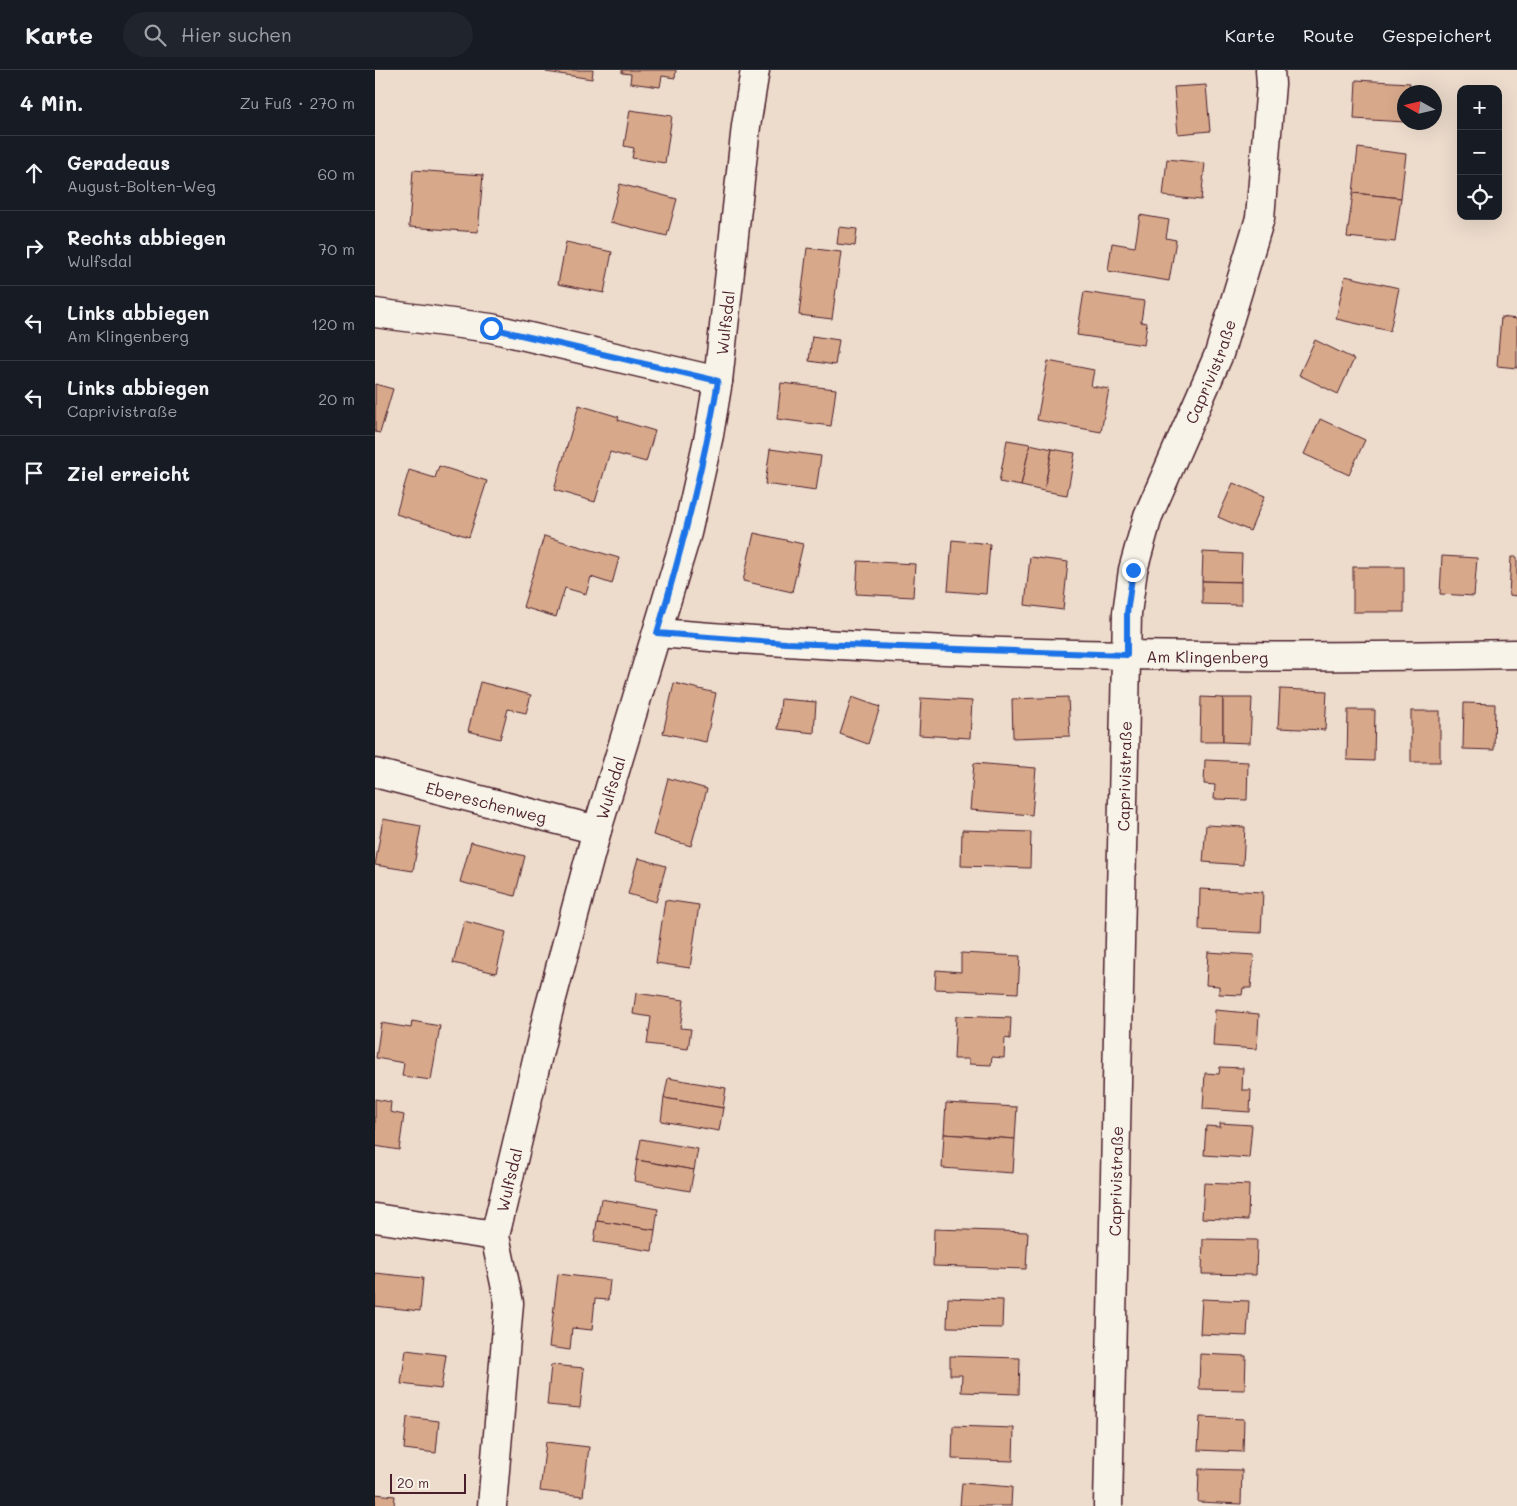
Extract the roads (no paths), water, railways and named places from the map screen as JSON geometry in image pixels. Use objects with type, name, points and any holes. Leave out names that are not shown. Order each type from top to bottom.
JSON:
[{"type":"street","name":"Wulfsdal","points":[[492,1506],[509,1303],[495,1236],[548,1013],[597,830],[687,533],[709,435],[718,381],[746,126],[755,70]]},
{"type":"street","name":"Caprivistraße","points":[[1108,1506],[1127,613],[1133,570],[1148,516],[1219,354],[1260,218],[1271,84],[1270,70]]},
{"type":"street","points":[[375,313],[491,328],[718,381]]},
{"type":"street","name":"Am Klingenberg","points":[[657,633],[786,643],[1127,655],[1517,654]]},
{"type":"street","name":"Ebereschenweg","points":[[375,773],[597,830]]},
{"type":"street","points":[[375,1218],[495,1236]]}]
